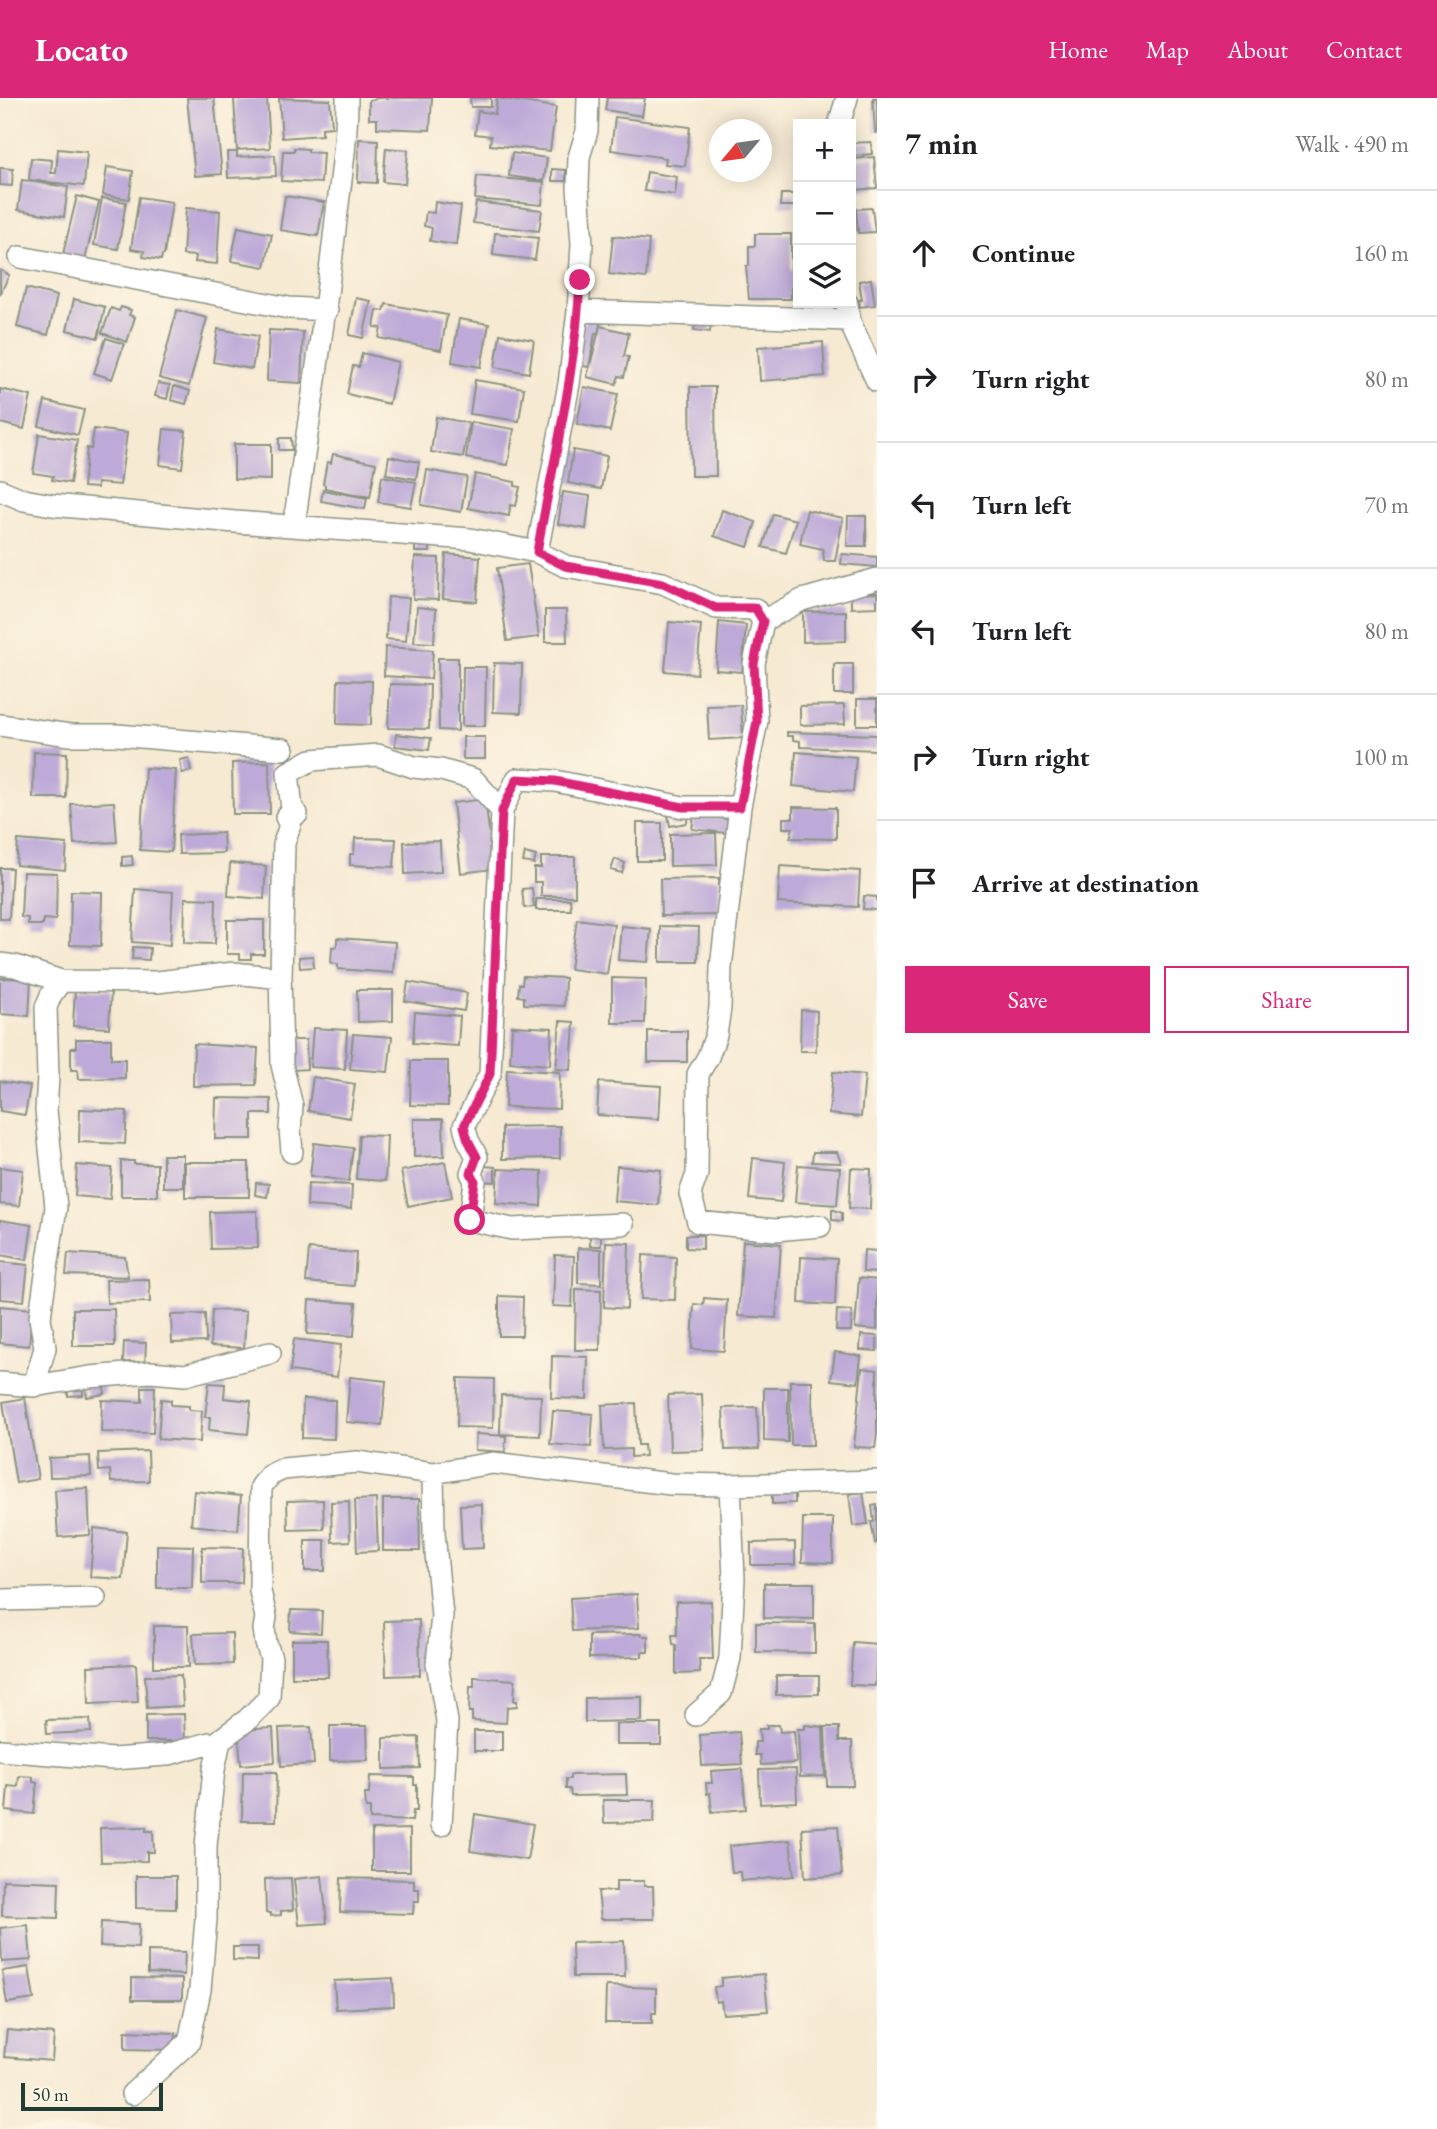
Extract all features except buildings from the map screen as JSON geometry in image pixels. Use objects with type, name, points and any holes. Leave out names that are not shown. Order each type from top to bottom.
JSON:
[{"type":"street","points":[[294,525],[315,370],[327,310],[347,137],[347,98]]},
{"type":"street","points":[[537,552],[569,384],[578,311],[582,244],[579,158],[587,131],[588,98]]},
{"type":"street","points":[[841,119],[847,98]]},
{"type":"street","points":[[20,257],[289,307],[327,310]]},
{"type":"street","points":[[578,311],[848,311],[877,380]]},
{"type":"street","points":[[0,490],[24,500],[52,505],[470,539],[537,552],[565,566],[663,583],[716,608],[755,608],[763,621],[754,664],[757,721],[740,807],[721,967],[716,1035],[698,1074],[697,1174],[690,1194],[698,1222],[775,1230],[820,1226]]},
{"type":"street","points":[[763,621],[802,600],[877,579]]},
{"type":"street","points":[[0,725],[70,735],[117,735],[283,749]]},
{"type":"street","points":[[281,978],[284,843],[290,825],[286,817],[297,814],[292,809],[288,773],[311,760],[378,755],[414,767],[441,770],[473,779],[502,811]]},
{"type":"street","points":[[623,1224],[512,1229],[470,1220],[475,1181],[471,1173],[477,1157],[464,1126],[490,1074],[502,811],[517,779],[555,781],[683,807],[740,807]]},
{"type":"street","points":[[0,964],[15,966],[61,981],[157,982],[234,973],[281,978]]},
{"type":"street","points":[[281,978],[280,970],[282,1065],[292,1106],[292,1152]]},
{"type":"street","points":[[34,1386],[45,1348],[41,1310],[56,1207],[46,1110],[46,1007],[61,981]]},
{"type":"street","points":[[0,1382],[34,1386],[90,1377],[150,1372],[185,1375],[270,1353]]},
{"type":"street","points":[[132,2094],[189,2042],[200,1990],[206,1919],[206,1846],[220,1740],[247,1720],[269,1698],[271,1658],[266,1643],[266,1617],[260,1591],[261,1487],[270,1475],[283,1469],[357,1462],[432,1473],[493,1463],[671,1484],[730,1485],[877,1480]]},
{"type":"street","points":[[432,1473],[434,1533],[442,1616],[437,1663],[447,1721],[441,1825]]},
{"type":"street","points":[[696,1715],[721,1693],[730,1658],[734,1579],[730,1485]]},
{"type":"street","points":[[0,1600],[95,1598]]},
{"type":"street","points":[[0,1749],[113,1759],[166,1755],[209,1743]]},
{"type":"route","points":[[470,1220],[475,1181],[471,1173],[477,1157],[464,1126],[490,1074],[502,811],[517,779],[555,781],[667,805],[740,807],[757,721],[754,664],[763,621],[755,608],[716,608],[663,583],[565,566],[537,552],[569,384],[580,280]]}]
